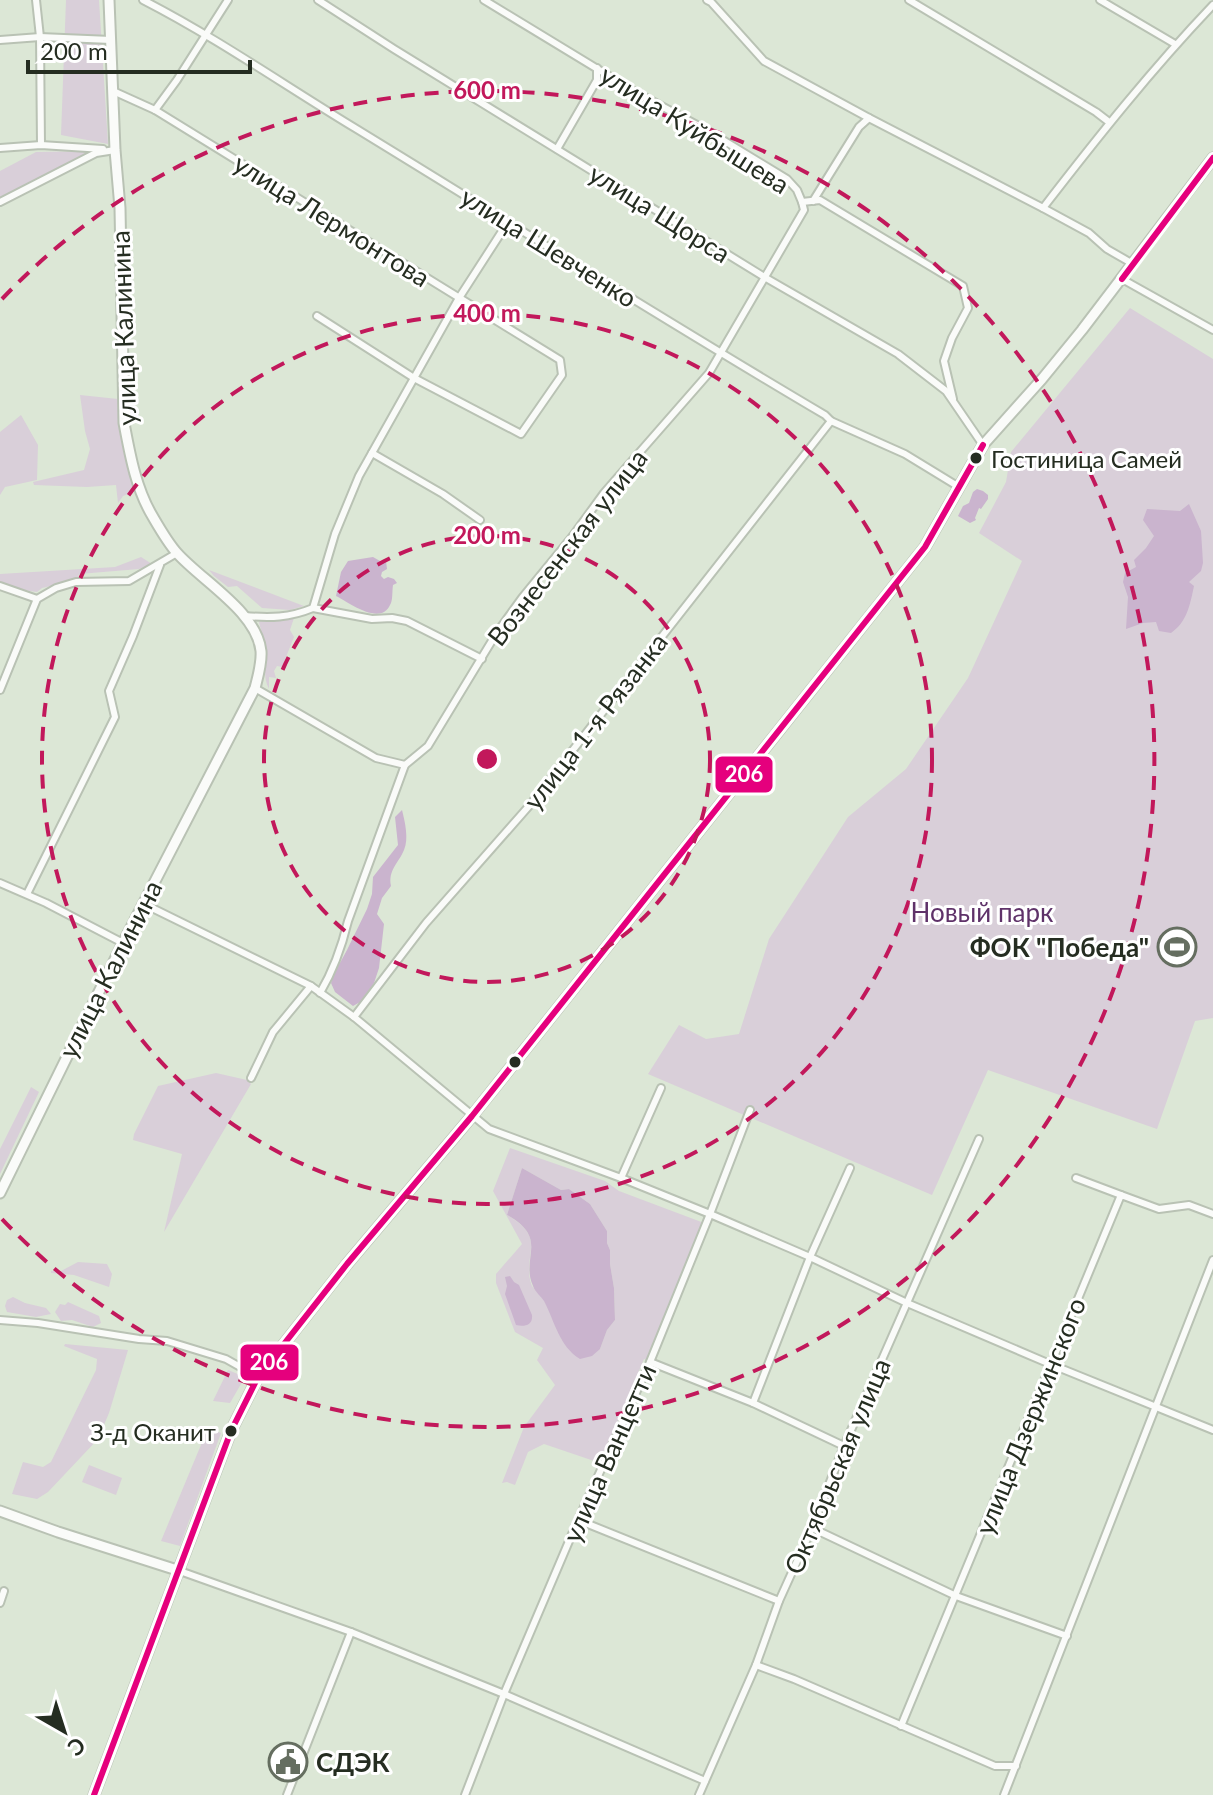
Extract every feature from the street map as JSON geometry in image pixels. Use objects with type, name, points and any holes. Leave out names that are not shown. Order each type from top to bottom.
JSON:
[{"type":"street","points":[[36,0],[40,37],[41,145]]},
{"type":"street","name":"улица Калинина","points":[[0,1193],[123,943],[255,688],[261,650],[256,634],[244,616],[177,553],[152,516],[134,472],[124,423],[120,208],[109,0]]},
{"type":"street","name":"улица Шевченко","points":[[143,0],[206,34],[831,421],[905,454],[959,487]]},
{"type":"street","points":[[155,110],[228,0]]},
{"type":"street","name":"улица Щорса","points":[[318,0],[766,278],[898,354],[946,391],[983,445]]},
{"type":"street","name":"улица Куйбышева","points":[[484,0],[787,179],[802,202],[820,200],[963,286],[968,308],[944,361],[954,402]]},
{"type":"street","points":[[707,0],[764,61],[1089,233],[1107,249],[1133,264]]},
{"type":"street","points":[[909,0],[1109,122]]},
{"type":"street","points":[[1100,0],[1175,44]]},
{"type":"street","points":[[1043,208],[1109,122],[1175,44],[1213,5]]},
{"type":"street","points":[[0,40],[40,37],[111,40]]},
{"type":"street","points":[[557,149],[597,80],[597,68]]},
{"type":"street","name":"улица Лермонтова","points":[[113,91],[155,110],[560,360],[562,375],[521,434],[414,378],[317,316]]},
{"type":"street","points":[[813,201],[859,127],[869,118]]},
{"type":"street","points":[[0,146],[41,145],[115,150]]},
{"type":"street","points":[[0,202],[96,153],[115,150]]},
{"type":"street","points":[[94,1795],[235,1422],[258,1377],[347,1264],[472,1116],[925,547],[983,445],[1042,379],[1213,158]]},
{"type":"street","name":"Вознесенская улица","points":[[320,993],[343,940],[405,765],[428,746],[496,634],[522,598],[604,493],[709,373],[804,210],[802,202]]},
{"type":"street","points":[[313,608],[335,534],[359,476],[459,298],[508,222]]},
{"type":"street","points":[[1122,279],[1213,330]]},
{"type":"street","name":"улица 1-я Рязанка","points":[[354,1017],[426,923],[529,806],[831,421]]},
{"type":"street","points":[[372,453],[443,494],[480,520]]},
{"type":"street","points":[[0,690],[2,678],[37,599],[56,588],[76,582],[129,581],[177,553]]},
{"type":"street","points":[[27,894],[115,717],[109,691],[160,565]]},
{"type":"street","points":[[0,586],[37,599]]},
{"type":"street","points":[[244,616],[296,615],[313,608],[372,619],[392,618],[407,621],[482,659]]},
{"type":"street","points":[[255,688],[376,758],[405,765]]},
{"type":"street","points":[[0,883],[123,943]]},
{"type":"street","points":[[144,904],[311,986],[354,1017],[489,1129],[710,1214],[907,1303],[1213,1430]]},
{"type":"street","points":[[251,1078],[273,1032],[311,986]]},
{"type":"street","points":[[621,1178],[661,1088]]},
{"type":"street","name":"улица Ванцетти","points":[[465,1795],[578,1520],[650,1362],[750,1110]]},
{"type":"street","name":"Октябрьская улица","points":[[699,1795],[756,1665],[779,1601],[844,1446],[979,1139]]},
{"type":"street","points":[[753,1403],[810,1257],[850,1168]]},
{"type":"street","points":[[1076,1178],[1159,1209],[1189,1205],[1213,1214]]},
{"type":"street","name":"улица Дзержинского","points":[[901,1726],[1121,1195]]},
{"type":"street","points":[[1004,1795],[1213,1260]]},
{"type":"street","points":[[0,1320],[167,1341],[226,1359],[258,1377]]},
{"type":"street","points":[[650,1362],[753,1403],[844,1446]]},
{"type":"street","points":[[0,1511],[351,1632],[705,1781]]},
{"type":"street","points":[[578,1520],[779,1601]]},
{"type":"street","points":[[812,1528],[956,1596],[1067,1636]]},
{"type":"street","points":[[0,1603],[4,1591]]},
{"type":"street","points":[[287,1795],[351,1632]]},
{"type":"street","points":[[756,1665],[995,1766],[1016,1766]]},
{"type":"green space","points":[[66,0],[99,0],[108,144],[61,135]]},
{"type":"green space","points":[[91,151],[0,198],[0,171],[36,152]]},
{"type":"green space","name":"Новый парк","points":[[1130,308],[1213,359],[1213,1018],[1195,1021],[1157,1129],[988,1070],[932,1195],[648,1074],[679,1025],[706,1039],[739,1034],[769,939],[848,817],[906,769],[968,678],[1022,561],[979,533],[1006,482],[1011,452]]},
{"type":"green space","points":[[80,395],[118,399],[134,492],[123,496],[118,503],[116,485],[34,485],[33,482],[84,470],[90,449]]},
{"type":"green space","points":[[21,415],[38,445],[37,480],[5,487],[0,495],[0,432]]},
{"type":"green space","points":[[141,557],[152,564],[139,569],[79,574],[73,581],[37,592],[15,589],[0,582],[0,574],[115,567]]},
{"type":"green space","points":[[209,570],[304,606],[290,610],[262,608],[237,586],[228,587]]},
{"type":"green space","points":[[294,618],[290,630],[294,637],[282,667],[277,666],[274,671],[276,678],[269,677],[269,689],[259,622]]},
{"type":"green space","points":[[216,1073],[247,1080],[251,1084],[164,1232],[182,1154],[133,1140],[134,1134],[158,1086]]},
{"type":"green space","points":[[31,1087],[39,1092],[0,1174],[0,1149]]},
{"type":"green space","points":[[510,1148],[605,1181],[619,1191],[704,1223],[600,1463],[544,1444],[528,1452],[515,1485],[502,1483],[524,1427],[555,1385],[537,1360],[543,1348],[515,1332],[496,1283],[496,1274],[522,1244],[493,1191]],"holes":[[[522,1168],[561,1190],[569,1189],[590,1204],[607,1231],[615,1320],[607,1330],[600,1349],[562,1340],[544,1300],[532,1286],[529,1275],[531,1240],[520,1224],[507,1215]]]},
{"type":"green space","points":[[78,1262],[107,1264],[112,1274],[109,1287],[74,1275],[51,1273]]},
{"type":"green space","points":[[13,1297],[46,1308],[51,1314],[36,1317],[7,1312],[7,1300]]},
{"type":"green space","points":[[68,1302],[99,1316],[101,1323],[93,1327],[72,1320],[61,1321],[55,1312],[60,1304]]},
{"type":"green space","points":[[65,1344],[128,1350],[109,1413],[98,1439],[48,1492],[37,1499],[12,1494],[23,1462],[43,1467],[51,1462],[96,1370],[97,1359]]},
{"type":"green space","points":[[228,1370],[245,1377],[230,1403],[213,1401]]},
{"type":"green space","points":[[208,1428],[221,1433],[180,1546],[161,1541]]},
{"type":"green space","points":[[89,1465],[122,1478],[116,1495],[82,1482]]},
{"type":"shaded area","points":[[977,489],[988,495],[988,499],[979,508],[976,520],[970,523],[958,516]]},
{"type":"shaded area","points":[[1189,504],[1201,531],[1203,563],[1201,571],[1189,582],[1194,586],[1184,618],[1171,633],[1159,631],[1156,622],[1126,629],[1128,597],[1123,582],[1125,573],[1136,567],[1134,560],[1154,536],[1143,520],[1147,509],[1180,511]]},
{"type":"shaded area","points":[[373,557],[386,561],[387,569],[381,576],[394,579],[397,583],[393,585],[390,605],[379,614],[363,611],[336,596],[341,572],[348,561]]},
{"type":"shaded area","points":[[402,810],[405,846],[392,871],[391,886],[382,898],[377,914],[384,924],[379,968],[374,983],[362,1001],[353,1006],[335,992],[331,983],[367,909],[373,877],[398,845],[395,817]]},
{"type":"shaded area","points":[[522,1168],[561,1190],[569,1189],[590,1204],[607,1231],[615,1320],[607,1330],[600,1349],[592,1356],[580,1359],[567,1347],[533,1286],[530,1276],[531,1240],[520,1224],[507,1215]]},
{"type":"shaded area","points":[[510,1276],[519,1285],[532,1315],[530,1323],[525,1325],[516,1325],[505,1294],[505,1277]]},
{"type":"transit line","name":"206","points":[[1122,279],[1213,158]]},
{"type":"transit line","name":"206","points":[[94,1795],[231,1431],[258,1377],[347,1264],[472,1116],[925,547],[983,445]]},
{"type":"place","name":"Гостиница Самей","points":[[976,458]]},
{"type":"place","name":"ФОК \"Победа\"","points":[[1177,947]]},
{"type":"place","name":"З-д Оканит","points":[[231,1431]]},
{"type":"place","name":"СДЭК","points":[[288,1762]]}]
